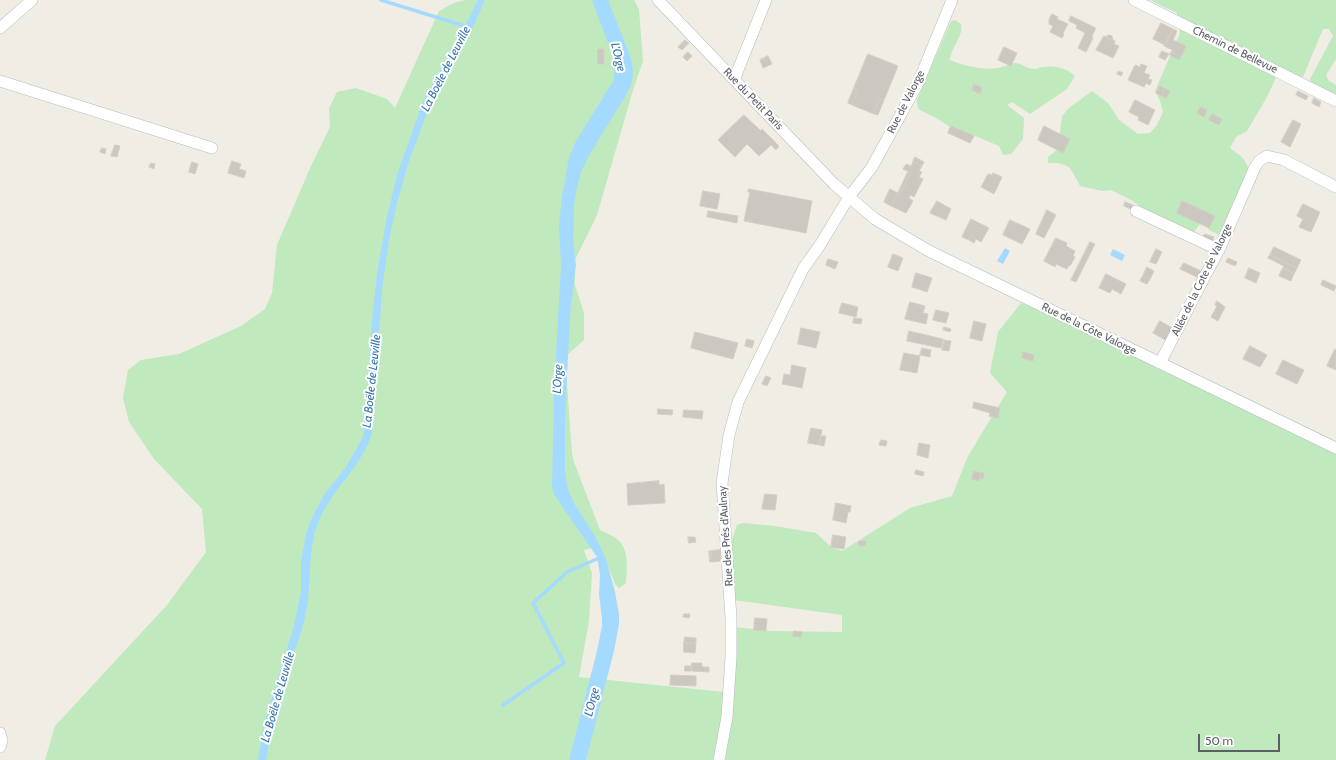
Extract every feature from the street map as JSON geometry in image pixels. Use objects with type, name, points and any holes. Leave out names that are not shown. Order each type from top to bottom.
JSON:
[{"type":"street","points":[[0,28],[32,0]]},
{"type":"street","name":"Rue du Petit Paris","points":[[658,0],[849,197]]},
{"type":"street","points":[[734,80],[766,0]]},
{"type":"street","name":"Rue de Valorge","points":[[849,197],[872,167],[918,83],[952,0]]},
{"type":"street","name":"Chemin de Bellevue","points":[[1134,0],[1336,101]]},
{"type":"street","points":[[0,81],[212,148]]},
{"type":"street","name":"Allée de la Cote de Valorge","points":[[1160,363],[1219,250],[1259,161],[1267,156],[1284,160],[1336,187]]},
{"type":"street","name":"Rue de la Côte Valorge","points":[[849,197],[887,227],[924,248],[1336,448]]},
{"type":"street","name":"Rue des Prés d'Aulnay","points":[[719,760],[727,717],[731,658],[732,618],[722,483],[729,435],[738,402],[803,269],[820,245],[849,197]]},
{"type":"street","points":[[1136,211],[1219,250]]},
{"type":"street","points":[[0,734],[2,741],[0,747]]},
{"type":"green space","points":[[465,0],[634,0],[639,9],[643,61],[633,90],[597,215],[574,262],[575,285],[584,313],[584,340],[565,357],[572,453],[574,462],[600,530],[619,541],[624,549],[627,561],[626,583],[619,588],[615,584],[603,554],[592,548],[584,550],[592,573],[589,621],[579,677],[734,693],[735,627],[771,631],[842,632],[842,615],[734,600],[735,590],[731,579],[730,546],[737,525],[742,523],[775,526],[816,533],[830,546],[842,551],[910,508],[952,496],[968,456],[1007,392],[990,373],[998,332],[1021,303],[1052,315],[1336,453],[1336,760],[45,760],[55,726],[167,605],[206,552],[202,509],[154,459],[129,422],[123,398],[128,370],[141,360],[179,354],[241,326],[265,309],[272,293],[277,245],[311,166],[330,127],[329,108],[337,92],[356,88],[387,99],[395,108],[439,11],[454,3]]},
{"type":"green space","points":[[1150,0],[1336,0],[1336,59],[1326,75],[1329,81],[1336,85],[1336,96],[1329,91],[1312,86],[1310,79],[1333,36],[1329,29],[1323,29],[1303,77],[1294,76],[1280,69],[1267,97],[1247,131],[1236,137],[1230,148],[1243,158],[1256,181],[1221,236],[1209,230],[1207,224],[1199,225],[1194,232],[1189,235],[1142,208],[1133,201],[1111,190],[1102,191],[1080,186],[1069,167],[1061,164],[1048,163],[1048,157],[1058,149],[1062,116],[1069,108],[1092,91],[1108,103],[1119,120],[1138,134],[1150,133],[1157,125],[1163,112],[1155,91],[1180,33],[1177,13]]},
{"type":"green space","points":[[955,20],[961,24],[961,33],[951,55],[950,60],[954,62],[966,66],[987,69],[998,68],[1016,63],[1032,69],[1047,66],[1056,67],[1064,69],[1075,76],[1067,89],[1030,114],[1012,102],[1007,105],[1024,118],[1023,139],[1011,154],[1003,155],[999,146],[973,135],[966,137],[936,118],[918,109],[917,100],[951,21]]},
{"type":"water","name":"La Boële de Leuville","points":[[478,0],[485,0],[471,31],[428,110],[408,164],[397,203],[389,240],[382,289],[373,425],[371,433],[368,444],[362,456],[328,503],[318,523],[312,545],[306,613],[285,679],[270,737],[266,760],[258,760],[264,724],[294,626],[301,591],[301,561],[306,534],[311,520],[324,495],[346,467],[363,437],[367,405],[372,321],[377,274],[386,221],[397,175],[423,102]]},
{"type":"water","name":"L'Orge","points":[[592,0],[608,0],[629,53],[633,75],[631,85],[626,95],[588,157],[581,172],[577,186],[574,206],[573,239],[576,265],[570,314],[565,420],[565,471],[568,490],[575,505],[595,536],[606,559],[615,592],[619,614],[619,624],[614,651],[586,760],[569,760],[602,626],[599,595],[600,574],[597,557],[555,496],[552,488],[554,392],[561,266],[559,225],[562,197],[569,158],[576,141],[614,80],[615,65]]},
{"type":"water","points":[[1005,248],[1010,251],[1003,264],[997,261]]},
{"type":"water","points":[[1113,249],[1125,255],[1122,261],[1110,255]]},
{"type":"building","points":[[1052,14],[1058,17],[1057,19],[1068,24],[1062,38],[1050,32],[1053,26],[1049,24],[1049,20]]},
{"type":"building","points":[[1071,16],[1096,28],[1086,52],[1078,48],[1085,33],[1076,28],[1077,25],[1069,21]]},
{"type":"building","points":[[1161,23],[1173,29],[1165,45],[1153,39]]},
{"type":"building","points":[[1173,29],[1177,31],[1173,40],[1186,46],[1181,57],[1171,52],[1173,50],[1164,46]]},
{"type":"building","points":[[1109,35],[1112,36],[1113,40],[1106,37]]},
{"type":"building","points":[[1104,36],[1115,41],[1114,44],[1119,46],[1113,58],[1096,50]]},
{"type":"building","points":[[685,40],[689,43],[682,50],[678,47]]},
{"type":"building","points":[[1004,47],[1017,53],[1011,66],[998,60]]},
{"type":"building","points":[[598,49],[604,49],[604,64],[598,64]]},
{"type":"building","points":[[1162,51],[1169,54],[1165,60],[1159,57]]},
{"type":"building","points":[[688,52],[692,56],[687,61],[683,57]]},
{"type":"building","points":[[1171,52],[1181,57],[1179,60],[1170,55]]},
{"type":"building","points":[[868,54],[898,66],[884,100],[879,99],[874,114],[852,105],[858,90],[854,88]]},
{"type":"building","points":[[768,56],[772,64],[763,68],[760,60]]},
{"type":"building","points":[[1141,64],[1147,66],[1144,73],[1150,75],[1144,87],[1128,80],[1135,65],[1140,67]]},
{"type":"building","points":[[1119,71],[1123,73],[1121,76],[1117,74]]},
{"type":"building","points":[[1148,79],[1152,80],[1150,85],[1146,83]]},
{"type":"building","points":[[974,84],[982,88],[980,94],[972,90]]},
{"type":"building","points":[[1160,86],[1165,89],[1162,96],[1156,93]]},
{"type":"building","points":[[854,88],[858,90],[852,105],[848,103]]},
{"type":"building","points":[[1165,89],[1170,91],[1166,98],[1162,96]]},
{"type":"building","points":[[1298,91],[1308,96],[1306,100],[1296,95]]},
{"type":"building","points":[[1314,98],[1321,102],[1319,107],[1312,103]]},
{"type":"building","points":[[879,99],[884,100],[878,115],[874,114]]},
{"type":"building","points":[[1135,100],[1155,110],[1148,125],[1138,120],[1139,117],[1129,112]]},
{"type":"building","points":[[1201,107],[1207,110],[1204,117],[1197,113]]},
{"type":"building","points":[[1212,114],[1222,119],[1219,125],[1209,120]]},
{"type":"building","points":[[744,115],[761,131],[762,129],[779,146],[776,150],[771,145],[759,156],[747,144],[735,157],[718,140]]},
{"type":"building","points":[[1293,120],[1301,124],[1290,147],[1281,142]]},
{"type":"building","points":[[951,126],[974,136],[970,143],[948,133]]},
{"type":"building","points":[[1044,126],[1070,139],[1063,153],[1038,140]]},
{"type":"building","points":[[115,145],[120,146],[117,157],[111,156]]},
{"type":"building","points":[[102,148],[106,149],[105,154],[100,152]]},
{"type":"building","points":[[915,157],[924,162],[922,166],[913,162]]},
{"type":"building","points":[[232,161],[241,164],[239,169],[246,171],[244,178],[228,173]]},
{"type":"building","points":[[192,162],[198,164],[195,174],[189,172]]},
{"type":"building","points":[[913,162],[922,166],[919,171],[922,172],[919,177],[923,179],[914,197],[910,195],[909,198],[913,201],[906,213],[891,206],[898,193],[900,194],[911,173],[903,169],[906,164],[911,166]]},
{"type":"building","points":[[151,163],[155,164],[154,169],[149,167]]},
{"type":"building","points":[[908,172],[911,173],[900,194],[898,193]]},
{"type":"building","points":[[993,173],[1002,177],[994,194],[981,187],[988,174],[992,175]]},
{"type":"building","points":[[749,189],[812,201],[806,233],[744,221],[750,192],[748,192]]},
{"type":"building","points":[[890,189],[898,193],[891,206],[884,202]]},
{"type":"building","points":[[703,191],[720,194],[717,209],[700,206]]},
{"type":"building","points":[[937,201],[951,209],[946,220],[930,213]]},
{"type":"building","points":[[1182,201],[1215,216],[1209,228],[1177,213]]},
{"type":"building","points":[[1125,202],[1133,205],[1131,209],[1124,206]]},
{"type":"building","points":[[1303,204],[1320,212],[1311,232],[1299,227],[1303,219],[1297,216]]},
{"type":"building","points":[[1047,210],[1056,215],[1044,238],[1036,234]]},
{"type":"building","points":[[708,211],[738,216],[737,223],[707,217]]},
{"type":"building","points":[[971,219],[989,228],[981,242],[971,236],[969,240],[962,237]]},
{"type":"building","points":[[1010,220],[1030,229],[1022,244],[1003,235]]},
{"type":"building","points":[[1205,234],[1214,237],[1213,239],[1220,242],[1218,246],[1202,238]]},
{"type":"building","points":[[971,236],[976,239],[974,243],[969,240]]},
{"type":"building","points":[[1056,238],[1067,243],[1066,246],[1075,251],[1073,256],[1075,257],[1067,269],[1056,264],[1055,267],[1044,261]]},
{"type":"building","points":[[1090,242],[1095,244],[1076,282],[1071,280]]},
{"type":"building","points":[[1274,247],[1301,260],[1297,268],[1270,255]]},
{"type":"building","points":[[1156,249],[1162,252],[1156,264],[1150,262]]},
{"type":"building","points":[[893,254],[903,258],[898,271],[888,267]]},
{"type":"building","points":[[1270,255],[1297,268],[1294,274],[1283,268],[1284,266],[1268,258]]},
{"type":"building","points":[[1228,258],[1237,262],[1235,266],[1226,262]]},
{"type":"building","points":[[828,259],[838,262],[835,269],[826,265]]},
{"type":"building","points":[[1184,263],[1203,272],[1199,278],[1180,269]]},
{"type":"building","points":[[1147,267],[1154,271],[1150,279],[1143,276]]},
{"type":"building","points":[[1249,268],[1260,273],[1256,283],[1245,278]]},
{"type":"building","points":[[1283,268],[1294,274],[1291,281],[1279,276]]},
{"type":"building","points":[[916,273],[932,278],[927,292],[912,287]]},
{"type":"building","points":[[1106,274],[1126,284],[1121,294],[1112,289],[1110,293],[1099,288]]},
{"type":"building","points":[[1143,276],[1150,279],[1147,284],[1140,281]]},
{"type":"building","points":[[1323,280],[1336,286],[1334,291],[1321,285]]},
{"type":"building","points":[[1217,301],[1225,307],[1218,321],[1211,317],[1217,306],[1215,305]]},
{"type":"building","points":[[910,302],[925,306],[923,313],[928,314],[926,324],[905,319]]},
{"type":"building","points":[[842,303],[858,307],[856,317],[839,313]]},
{"type":"building","points":[[936,310],[949,313],[946,323],[933,320]]},
{"type":"building","points":[[854,318],[862,319],[861,324],[853,323]]},
{"type":"building","points":[[974,321],[986,324],[982,341],[970,338]]},
{"type":"building","points":[[1160,321],[1176,330],[1169,342],[1153,333]]},
{"type":"building","points":[[944,327],[951,329],[950,332],[943,330]]},
{"type":"building","points":[[801,328],[820,332],[816,348],[798,344]]},
{"type":"building","points":[[909,331],[943,339],[941,348],[907,341]]},
{"type":"building","points":[[695,332],[738,343],[733,359],[691,348]]},
{"type":"building","points":[[747,339],[754,341],[752,348],[745,346]]},
{"type":"building","points":[[944,340],[951,341],[949,351],[942,350]]},
{"type":"building","points":[[1250,346],[1267,355],[1260,367],[1243,359]]},
{"type":"building","points":[[922,348],[931,350],[930,357],[920,355]]},
{"type":"building","points":[[1335,349],[1336,350],[1336,370],[1327,366]]},
{"type":"building","points":[[1023,352],[1034,355],[1033,361],[1022,358]]},
{"type":"building","points":[[904,353],[920,356],[917,373],[900,370]]},
{"type":"building","points":[[1283,360],[1304,370],[1297,384],[1276,374]]},
{"type":"building","points":[[792,365],[806,368],[802,388],[782,384],[784,374],[790,375]]},
{"type":"building","points":[[766,376],[771,378],[767,386],[762,384]]},
{"type":"building","points":[[974,402],[1000,408],[998,418],[989,416],[990,413],[973,408]]},
{"type":"building","points":[[658,409],[673,410],[672,415],[658,414]]},
{"type":"building","points":[[684,410],[703,411],[702,419],[683,417]]},
{"type":"building","points":[[811,428],[822,430],[819,445],[808,443]]},
{"type":"building","points":[[821,436],[826,436],[824,446],[819,445]]},
{"type":"building","points":[[881,440],[887,441],[886,446],[879,445]]},
{"type":"building","points":[[919,443],[930,445],[928,458],[917,455]]},
{"type":"building","points":[[916,470],[924,472],[923,476],[915,474]]},
{"type":"building","points":[[974,471],[981,473],[979,481],[972,479]]},
{"type":"building","points":[[981,473],[984,473],[983,479],[979,478]]},
{"type":"building","points":[[659,481],[659,485],[664,484],[665,503],[628,505],[627,484]]},
{"type":"building","points":[[765,494],[777,495],[775,510],[762,509]]},
{"type":"building","points":[[836,503],[851,506],[846,523],[833,520]]},
{"type":"building","points":[[833,535],[846,537],[844,549],[831,547]]},
{"type":"building","points":[[688,537],[695,537],[696,542],[689,543]]},
{"type":"building","points":[[859,541],[866,541],[865,546],[859,545]]},
{"type":"building","points":[[720,550],[721,561],[712,562],[711,551]]},
{"type":"building","points":[[709,551],[711,551],[712,562],[710,562]]},
{"type":"building","points":[[684,614],[690,614],[689,618],[683,617]]},
{"type":"building","points":[[755,618],[767,619],[766,631],[754,630]]},
{"type":"building","points":[[794,631],[802,632],[801,637],[793,636]]},
{"type":"building","points":[[685,637],[696,638],[696,643],[684,643]]},
{"type":"building","points":[[684,643],[696,643],[695,653],[684,652]]},
{"type":"building","points":[[692,663],[702,663],[702,667],[709,667],[709,672],[692,671]]},
{"type":"building","points":[[685,666],[691,666],[691,671],[685,671]]},
{"type":"building","points":[[671,675],[696,676],[696,686],[670,685]]},
{"type":"waterway","name":"La Boële de Leuville","points":[[381,0],[468,27]]},
{"type":"waterway","points":[[503,705],[564,663],[533,603],[567,572],[599,558]]}]
